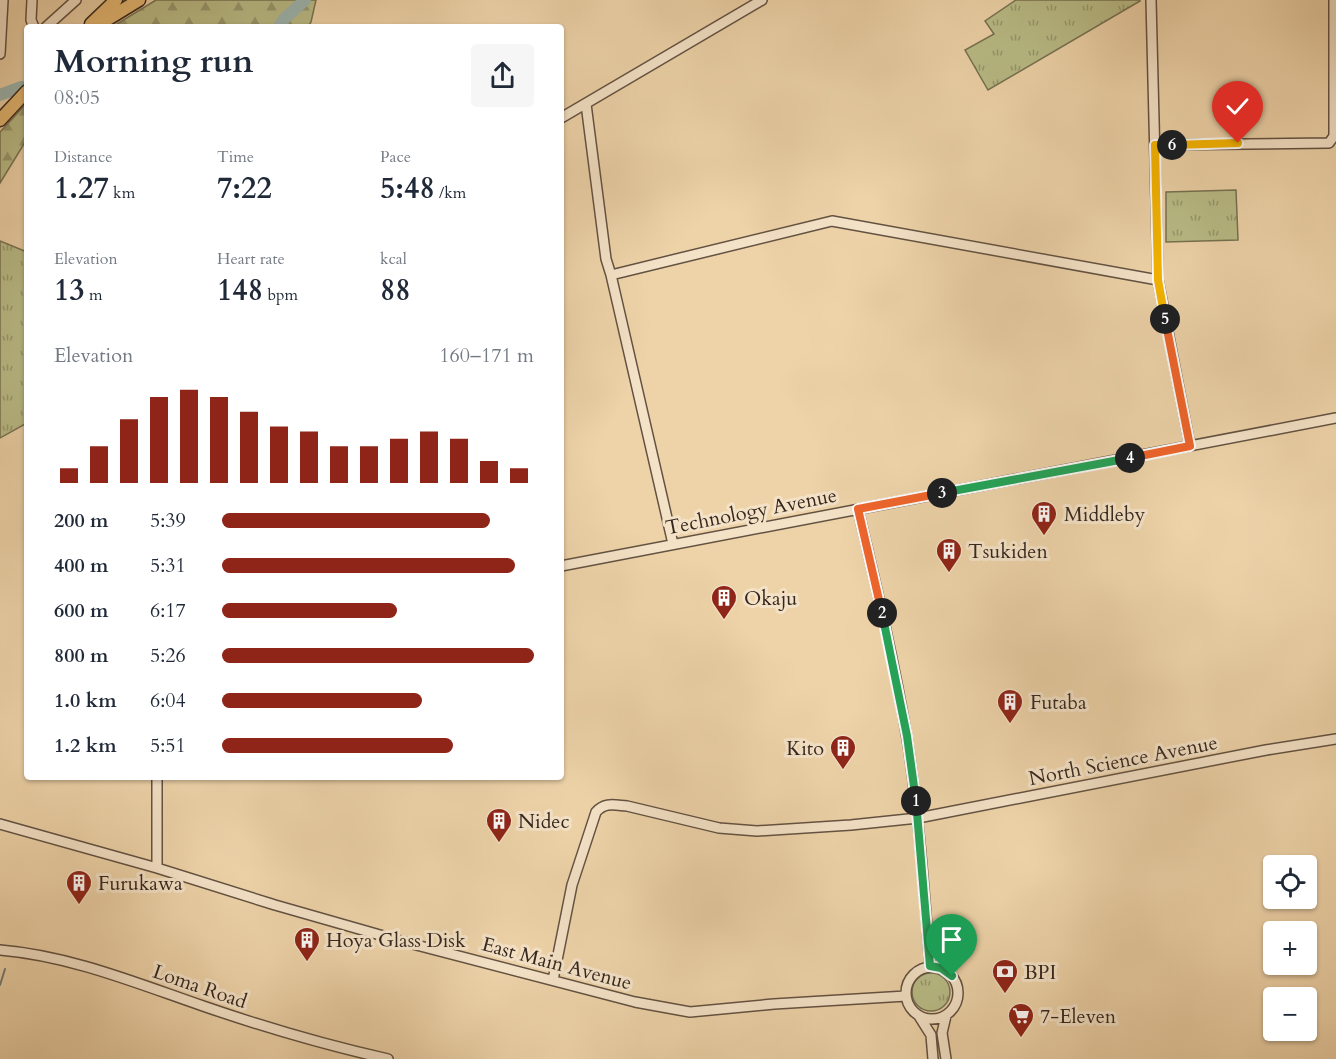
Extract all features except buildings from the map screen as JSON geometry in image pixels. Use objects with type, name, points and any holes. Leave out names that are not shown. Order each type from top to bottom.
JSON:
[{"type":"main road","points":[[90,24],[116,0]]},
{"type":"main road","points":[[100,24],[139,0]]},
{"type":"main road","points":[[2,118],[24,94]]},
{"type":"street","points":[[0,54],[3,0]]},
{"type":"street","points":[[32,0],[33,24]]},
{"type":"street","points":[[564,116],[762,0]]},
{"type":"street","points":[[1151,0],[1158,280],[1190,446]]},
{"type":"street","points":[[1155,145],[1329,142],[1332,140],[1334,136],[1334,0]]},
{"type":"street","points":[[49,24],[71,2]]},
{"type":"street","points":[[586,104],[606,260],[673,544]]},
{"type":"street","points":[[611,275],[832,221],[1158,280]]},
{"type":"street","name":"Technology Avenue","points":[[564,565],[1336,418]]},
{"type":"street","points":[[858,509],[879,595],[907,736],[918,818],[930,966]]},
{"type":"street","name":"North Science Avenue","points":[[553,980],[572,885],[596,812],[602,806],[611,804],[627,806],[719,828],[757,831],[841,826],[918,818],[1272,749],[1336,739]]},
{"type":"street","points":[[157,780],[157,868]]},
{"type":"street","name":"East Main Avenue","points":[[0,824],[419,946],[635,1002],[690,1012],[906,996]]},
{"type":"street","name":"Loma Road","points":[[0,950],[26,952],[92,968],[275,1030],[325,1045],[388,1059]]},
{"type":"street","points":[[933,1059],[931,1035],[919,1016],[910,1007],[906,996],[907,983],[912,975],[930,966],[947,971],[956,982],[958,993],[957,1003],[945,1016],[942,1033],[946,1059]]},
{"type":"street","points":[[919,1016],[930,1019],[945,1016]]},
{"type":"green space","points":[[156,0],[316,0],[310,24],[117,24]]},
{"type":"green space","points":[[1016,0],[1140,1],[988,90],[965,50],[994,34],[985,21]]},
{"type":"green space","points":[[24,106],[24,144],[0,183],[0,132]]},
{"type":"green space","points":[[1236,190],[1238,240],[1166,242],[1166,192]]},
{"type":"green space","points":[[0,241],[24,251],[24,425],[0,438]]},
{"type":"green space","points":[[931,973],[945,978],[950,992],[945,1006],[931,1011],[917,1006],[912,992],[917,978]]},
{"type":"waterway","points":[[281,24],[305,0]]},
{"type":"waterway","points":[[0,95],[24,87]]},
{"type":"waterway","points":[[0,985],[5,969]]},
{"type":"place","name":"Middleby","points":[[1044,537]]},
{"type":"place","name":"Tsukiden","points":[[949,574]]},
{"type":"place","name":"Okaju","points":[[724,621]]},
{"type":"place","name":"Futaba","points":[[1010,725]]},
{"type":"place","name":"Kito","points":[[843,771]]},
{"type":"place","name":"Nidec","points":[[499,844]]},
{"type":"place","name":"Furukawa","points":[[79,906]]},
{"type":"place","name":"Hoya Glass Disk","points":[[307,963]]},
{"type":"place","name":"BPI","points":[[1005,995]]},
{"type":"place","name":"7-Eleven","points":[[1021,1039]]},
{"type":"route","points":[[952,976],[941,968],[930,966],[918,818],[907,736],[879,595],[858,509],[1190,446],[1158,280],[1155,145],[1238,143]]}]
